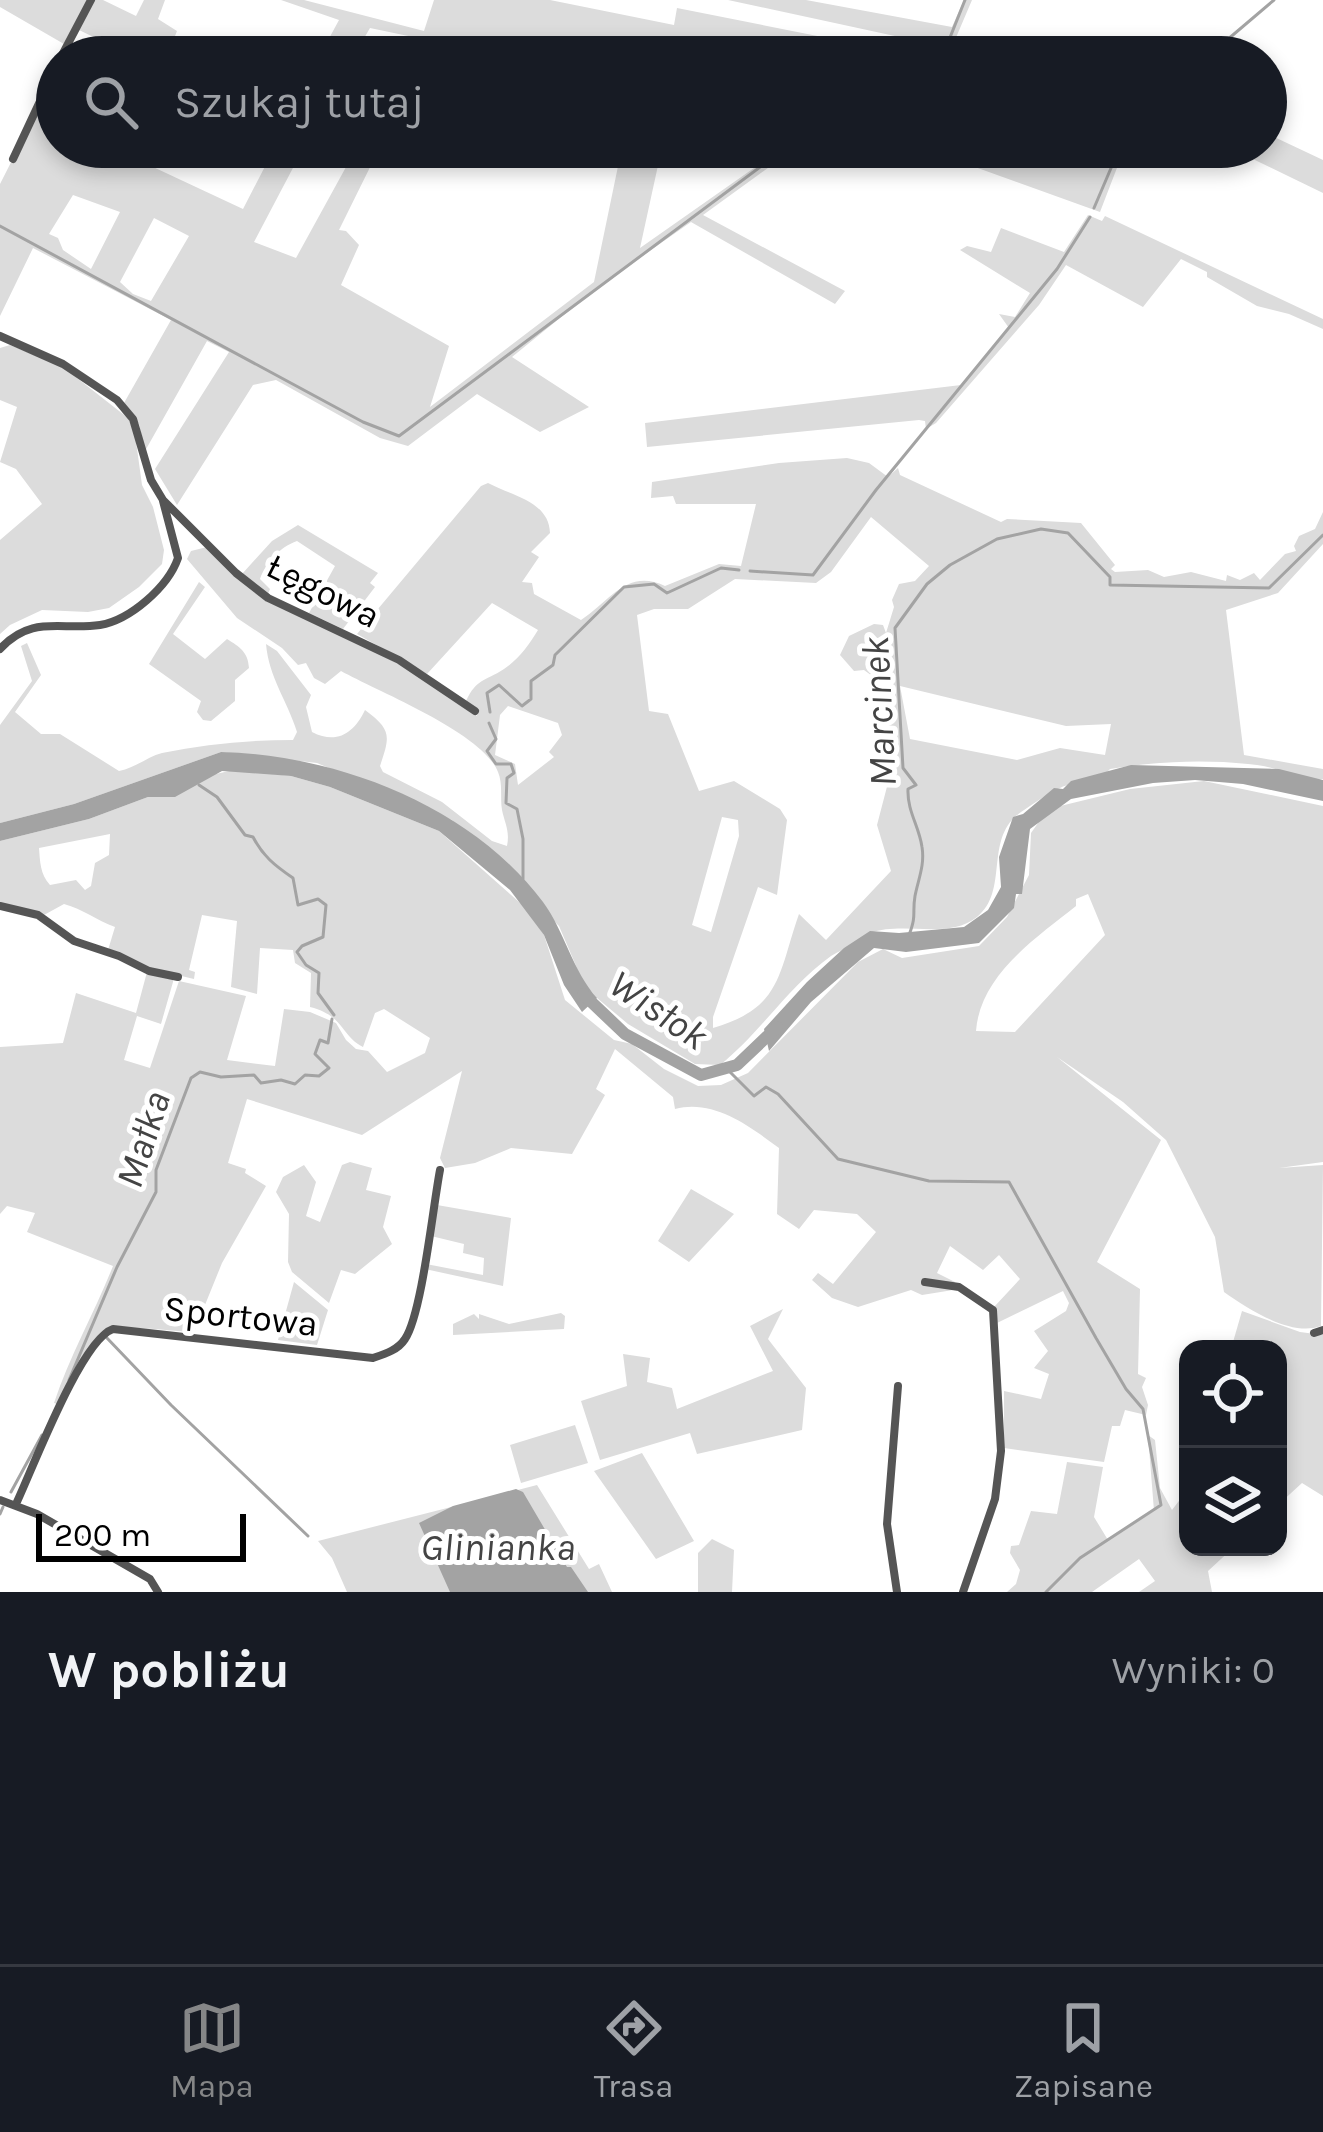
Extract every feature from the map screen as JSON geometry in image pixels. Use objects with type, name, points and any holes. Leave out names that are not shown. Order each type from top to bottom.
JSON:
[{"type":"street","points":[[72,36],[92,0]]},
{"type":"street","points":[[13,159],[36,110]]},
{"type":"street","name":"Łęgowa","points":[[0,336],[63,364],[116,400],[133,419],[151,480],[163,500],[236,573],[268,598],[399,660],[475,711]]},
{"type":"street","name":"Łęgowa","points":[[0,649],[11,639],[47,624],[104,625],[158,590],[178,558],[163,500]]},
{"type":"street","points":[[0,906],[38,915],[74,941],[149,971],[178,977]]},
{"type":"street","name":"Sportowa","points":[[16,1504],[81,1364],[105,1332],[199,1336],[373,1358],[391,1351],[406,1338],[414,1311],[440,1170]]},
{"type":"street","points":[[925,1282],[958,1287],[993,1310],[1001,1450],[994,1499],[962,1592]]},
{"type":"street","points":[[897,1592],[887,1525],[898,1386]]},
{"type":"street","points":[[0,1500],[68,1532],[150,1580],[158,1592]]},
{"type":"shaded area","points":[[0,0],[87,0],[68,36],[50,36],[0,7]]},
{"type":"shaded area","points":[[93,0],[136,16],[144,0],[165,0],[158,19],[177,31],[175,36],[91,36],[77,29]]},
{"type":"shaded area","points":[[281,0],[304,0],[424,31],[434,0],[550,0],[674,25],[677,8],[818,36],[408,36],[370,28],[365,36],[330,36],[339,20]]},
{"type":"shaded area","points":[[728,0],[806,0],[952,27],[964,0],[972,0],[957,36],[895,36]]},
{"type":"shaded area","points":[[36,113],[36,168],[155,168],[243,209],[264,168],[293,168],[254,242],[296,258],[345,168],[370,168],[339,230],[359,245],[341,285],[449,346],[430,407],[594,282],[618,168],[657,168],[640,248],[754,168],[768,168],[703,215],[845,291],[835,304],[691,222],[598,287],[512,357],[589,407],[540,432],[477,394],[408,446],[380,438],[276,380],[253,385],[177,505],[155,469],[229,352],[207,341],[145,451],[139,424],[124,403],[171,320],[33,248],[0,316],[0,184]],"holes":[[[73,195],[120,212],[91,269],[49,234]],[[154,218],[189,236],[151,301],[120,282]]]},
{"type":"shaded area","points":[[1287,143],[1323,160],[1323,193],[1271,168],[1287,168]]},
{"type":"shaded area","points":[[978,168],[1117,168],[1100,212]]},
{"type":"shaded area","points":[[1088,215],[1102,221],[1105,216],[1323,319],[1323,329],[1257,306],[1181,259],[1143,307],[1066,265],[1039,305],[926,429],[925,421],[919,420],[647,447],[645,423],[961,385],[1009,328],[999,314],[1015,317],[1030,293],[960,250],[967,246],[991,252],[1001,228],[1064,252]]},
{"type":"shaded area","points":[[10,345],[63,367],[128,418],[142,485],[164,550],[162,564],[109,608],[42,610],[0,634],[0,540],[42,504],[16,469],[0,462],[17,407],[0,400],[0,348]]},
{"type":"shaded area","points":[[847,458],[869,463],[888,477],[898,468],[900,475],[1001,522],[1081,523],[1115,565],[1111,569],[1115,572],[1148,570],[1164,577],[1191,572],[1226,581],[1227,575],[1240,580],[1254,573],[1260,580],[1285,554],[1296,551],[1299,536],[1315,529],[1323,512],[1323,544],[1278,593],[1226,610],[1244,755],[1323,769],[1323,779],[1257,765],[1183,762],[1110,769],[1060,788],[1010,823],[999,850],[992,893],[977,917],[953,928],[868,934],[816,968],[720,1065],[695,1064],[628,1024],[597,998],[583,982],[559,926],[452,820],[317,763],[221,752],[74,804],[0,823],[0,725],[32,681],[21,646],[27,643],[41,675],[15,712],[41,734],[60,734],[119,771],[178,750],[293,740],[297,732],[274,678],[266,644],[277,651],[311,695],[306,707],[312,732],[337,737],[356,725],[365,710],[386,734],[383,772],[442,802],[492,841],[507,846],[500,777],[489,757],[452,728],[341,671],[325,684],[314,678],[306,663],[298,665],[282,648],[237,618],[187,559],[191,551],[207,547],[238,578],[426,679],[477,716],[478,710],[466,701],[474,688],[514,661],[538,630],[492,603],[427,674],[357,634],[481,486],[488,483],[518,496],[543,514],[550,533],[531,552],[539,557],[522,582],[532,583],[534,594],[581,620],[629,584],[640,581],[665,586],[719,564],[741,566],[756,504],[676,504],[673,496],[651,498],[652,482]],"holes":[[[871,517],[929,566],[915,581],[899,584],[886,633],[883,625],[874,624],[849,636],[840,655],[854,671],[864,670],[879,681],[884,705],[878,708],[889,779],[877,825],[891,871],[826,940],[799,914],[781,971],[765,999],[736,1020],[713,1028],[758,887],[777,895],[787,820],[780,809],[734,781],[699,791],[668,714],[649,711],[637,615],[654,609],[688,609],[735,579],[816,583],[831,572]],[[900,686],[1066,726],[1111,724],[1105,755],[1060,748],[1017,760],[910,739]],[[508,706],[558,723],[562,735],[549,752],[554,757],[518,785],[515,764],[495,755],[500,715]],[[722,817],[738,820],[739,836],[711,932],[692,925]]]},
{"type":"shaded area","points":[[298,525],[378,573],[370,583],[375,587],[343,629],[309,613],[335,566],[297,541],[279,551],[263,573],[260,579],[270,589],[268,594],[242,574],[272,541]]},
{"type":"shaded area","points":[[199,582],[205,587],[173,634],[205,659],[227,639],[243,650],[249,668],[235,680],[235,701],[211,721],[197,712],[201,701],[149,664]]},
{"type":"shaded area","points":[[234,770],[291,776],[439,831],[528,910],[544,935],[565,1000],[614,1040],[632,1044],[664,1069],[698,1086],[721,1085],[748,1073],[858,962],[883,949],[902,958],[979,946],[1007,917],[1029,875],[1031,833],[1048,809],[1130,789],[1204,781],[1323,806],[1323,1162],[1279,1168],[1323,1165],[1321,1326],[1283,1325],[1224,1292],[1215,1237],[1166,1140],[1123,1102],[1057,1057],[1161,1140],[1097,1262],[1140,1289],[1138,1374],[1146,1378],[1142,1387],[1148,1405],[1146,1415],[1125,1410],[1120,1426],[1112,1426],[1104,1462],[1004,1448],[1004,1391],[1041,1399],[1049,1374],[1034,1368],[1048,1351],[1034,1331],[1066,1311],[1069,1303],[1063,1291],[997,1323],[994,1307],[1020,1279],[999,1255],[983,1270],[950,1246],[937,1273],[955,1282],[953,1290],[922,1295],[911,1290],[858,1307],[832,1298],[812,1280],[818,1273],[833,1284],[876,1232],[857,1214],[814,1210],[799,1229],[777,1214],[779,1148],[717,1111],[675,1109],[673,1097],[615,1049],[596,1089],[605,1095],[572,1154],[511,1148],[475,1163],[445,1168],[440,1158],[462,1071],[362,1135],[247,1099],[228,1163],[246,1169],[245,1173],[266,1186],[222,1263],[194,1332],[121,1328],[108,1332],[85,1354],[60,1405],[54,1403],[113,1266],[27,1232],[35,1213],[7,1206],[0,1214],[0,1047],[63,1043],[76,993],[136,1013],[147,972],[173,978],[161,1024],[137,1016],[124,1060],[150,1068],[179,981],[246,996],[227,1060],[275,1066],[284,1009],[310,1012],[336,1023],[346,1040],[368,1051],[387,1072],[425,1053],[430,1038],[384,1009],[375,1013],[363,1047],[330,1015],[310,1007],[311,973],[295,963],[293,950],[260,948],[257,994],[231,987],[237,921],[202,915],[189,970],[195,972],[194,979],[148,968],[108,950],[115,927],[71,906],[64,904],[44,915],[0,903],[0,841],[89,819],[148,797],[167,797],[211,775]],"holes":[[[110,834],[109,855],[95,863],[91,886],[85,890],[76,880],[50,885],[42,872],[39,848]],[[1088,894],[1105,935],[1015,1032],[976,1031],[980,1011],[999,975],[1076,906],[1076,899]]]},
{"type":"shaded area","points":[[350,1162],[372,1168],[366,1190],[391,1196],[383,1227],[392,1244],[355,1274],[341,1270],[329,1303],[292,1272],[289,1214],[276,1192],[283,1177],[304,1165],[316,1182],[306,1216],[320,1222],[342,1165]]},
{"type":"shaded area","points":[[691,1189],[734,1214],[689,1262],[658,1241]]},
{"type":"shaded area","points":[[437,1205],[511,1218],[503,1286],[425,1269],[426,1264],[483,1275],[484,1258],[463,1253],[464,1244],[431,1236]]},
{"type":"shaded area","points":[[294,1282],[328,1310],[317,1345],[278,1340]]},
{"type":"shaded area","points":[[783,1309],[768,1339],[806,1388],[802,1430],[697,1454],[690,1433],[600,1460],[581,1401],[627,1386],[623,1354],[650,1358],[647,1382],[672,1388],[677,1409],[773,1371],[750,1326]]},
{"type":"shaded area","points":[[1242,1311],[1300,1332],[1323,1335],[1323,1496],[1302,1483],[1287,1497],[1287,1340],[1234,1340]]},
{"type":"shaded area","points":[[561,1313],[564,1329],[453,1335],[453,1324],[474,1314],[509,1324]]},
{"type":"shaded area","points":[[575,1425],[588,1463],[521,1483],[510,1445]]},
{"type":"shaded area","points":[[1148,1435],[1155,1440],[1160,1488],[1172,1510],[1179,1501],[1179,1556],[1224,1556],[1208,1571],[1212,1592],[1139,1592],[1155,1581],[1139,1559],[1092,1592],[1007,1592],[1016,1584],[1020,1570],[1011,1546],[1019,1545],[1031,1511],[1057,1514],[1067,1462],[1103,1467],[1094,1517],[1108,1540],[1154,1511]]},
{"type":"shaded area","points":[[642,1453],[694,1541],[656,1559],[594,1471]]},
{"type":"shaded area","points":[[537,1485],[589,1569],[599,1564],[612,1592],[347,1592],[332,1558],[318,1541]]},
{"type":"shaded area","points":[[712,1539],[734,1550],[732,1592],[698,1592],[698,1553]]},
{"type":"water","points":[[221,752],[265,755],[355,775],[399,792],[479,838],[543,902],[597,998],[582,1012],[564,985],[544,935],[510,890],[439,831],[291,776],[222,771],[175,797],[148,797],[89,819],[0,841],[0,823],[74,804]]},
{"type":"water","points":[[1131,765],[1279,769],[1323,780],[1323,801],[1243,784],[1195,780],[1071,799],[1030,829],[1022,894],[1016,894],[1014,908],[979,943],[906,952],[874,948],[811,1002],[769,1051],[764,1029],[844,948],[870,931],[964,927],[988,910],[1001,887],[999,857],[1013,817],[1054,788]]},
{"type":"water","name":"Glinianka","points":[[516,1489],[523,1492],[567,1567],[588,1592],[450,1592],[419,1523],[453,1506]]},
{"type":"waterway","points":[[951,36],[965,0]]},
{"type":"waterway","points":[[1232,36],[1274,0]]},
{"type":"waterway","points":[[0,226],[363,422],[399,436],[759,168]]},
{"type":"waterway","points":[[1094,208],[1111,168]]},
{"type":"waterway","points":[[750,571],[813,575],[876,490],[1057,269],[1090,217]]},
{"type":"waterway","name":"Marcinek","points":[[909,935],[923,854],[908,797],[908,789],[916,785],[903,768],[895,628],[927,584],[997,539],[1041,529],[1068,533],[1110,577],[1110,585],[1269,588],[1323,535]]},
{"type":"waterway","points":[[490,712],[487,693],[499,685],[522,706],[531,699],[531,681],[553,665],[555,655],[624,587],[654,584],[667,593],[721,568],[739,570]]},
{"type":"waterway","points":[[489,723],[496,739],[487,751],[496,764],[511,764],[514,773],[507,778],[506,803],[517,809],[523,879]]},
{"type":"waterway","name":"Małka","points":[[199,785],[217,797],[245,835],[253,837],[270,860],[293,878],[298,905],[318,899],[326,905],[323,937],[297,952],[319,973],[318,993],[334,1015]]},
{"type":"waterway","name":"Wisłok","points":[[583,994],[625,1034],[701,1075],[737,1065],[777,1027]]},
{"type":"waterway","name":"Małka","points":[[69,1380],[117,1267],[156,1192],[156,1170],[191,1078],[200,1072],[221,1077],[254,1075],[261,1083],[295,1084],[305,1075],[319,1076],[329,1068],[315,1054],[320,1040],[328,1043],[332,1019]]},
{"type":"waterway","points":[[727,1069],[754,1096],[766,1087],[778,1094],[838,1159],[929,1181],[1009,1182],[1126,1389],[1143,1409],[1161,1505],[1080,1558],[1046,1592]]},
{"type":"waterway","points":[[106,1337],[308,1536]]},
{"type":"waterway","name":"Małka","points":[[11,1492],[42,1435]]},
{"type":"waterway","points":[[0,1514],[3,1507]]}]
